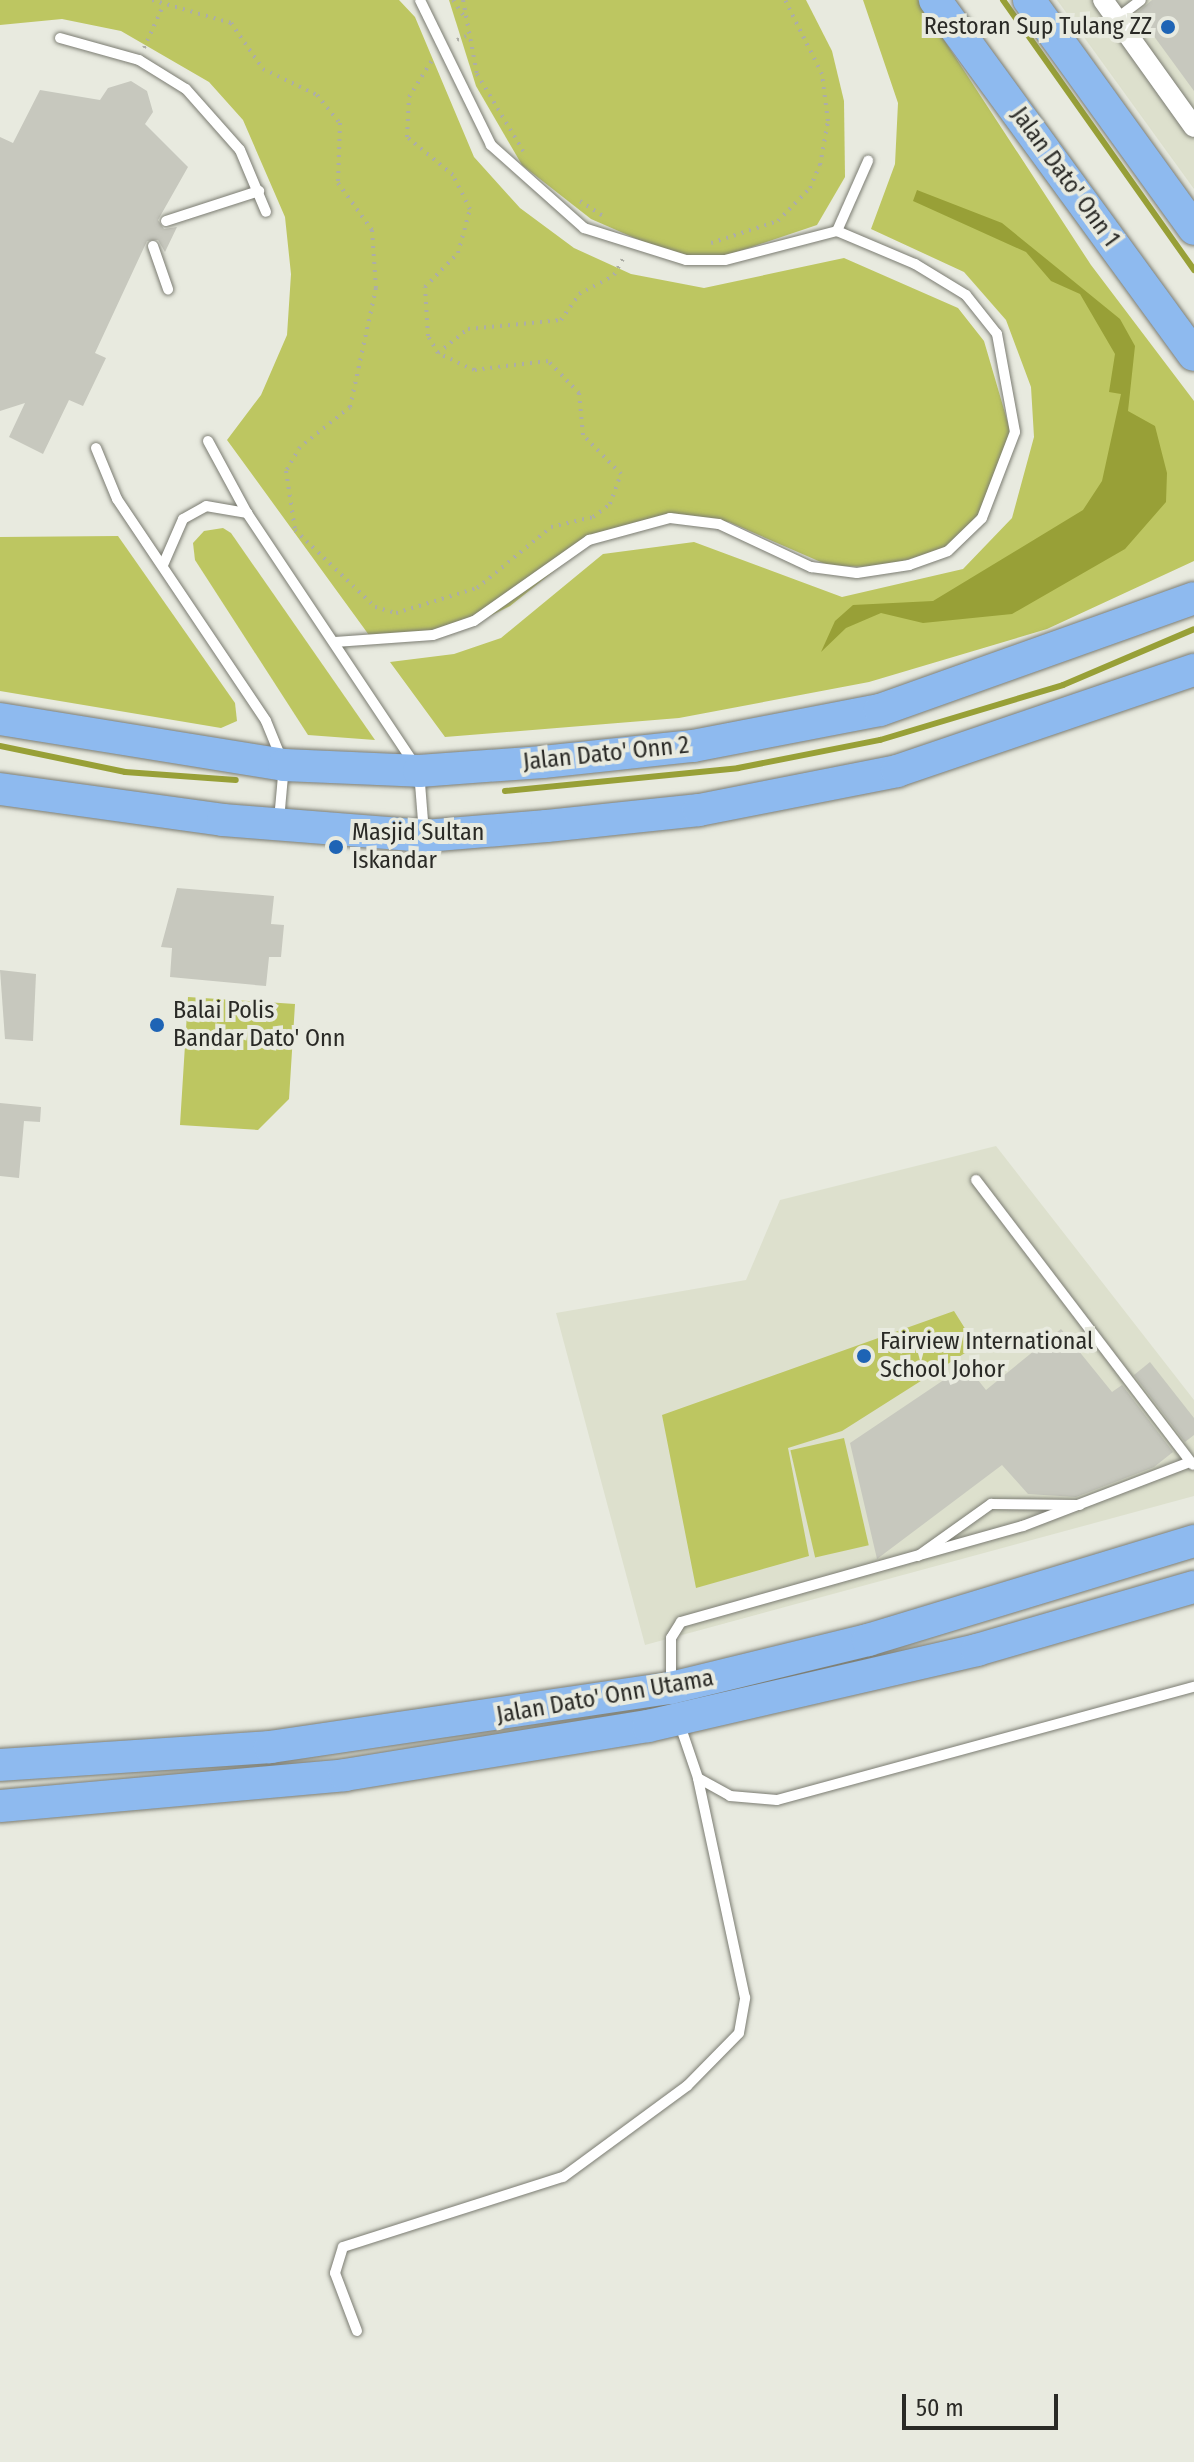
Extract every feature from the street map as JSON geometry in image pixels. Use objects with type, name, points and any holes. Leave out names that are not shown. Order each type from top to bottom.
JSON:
[{"type":"main road","name":"Jalan Dato' Onn 1","points":[[935,0],[1194,355]]},
{"type":"main road","points":[[1029,0],[1194,229]]},
{"type":"main road","name":"Jalan Dato' Onn 2","points":[[0,719],[284,765],[419,771],[693,746],[880,710],[1194,598]]},
{"type":"main road","points":[[0,789],[279,823],[425,836],[699,810],[897,771],[1194,670]]},
{"type":"main road","name":"Jalan Dato' Onn Utama","points":[[0,1765],[270,1747],[674,1702],[1161,1555],[1194,1541]]},
{"type":"main road","points":[[1161,1555],[1184,1590]]},
{"type":"main road","name":"Jalan Dato' Onn Utama","points":[[0,1806],[345,1775],[674,1702],[977,1650],[1184,1590]]},
{"type":"street","points":[[1103,0],[1194,127]]},
{"type":"lane","points":[[335,642],[433,635],[474,621],[589,540],[670,518],[719,524],[811,567],[857,573],[948,551],[982,518],[1015,432],[997,334],[966,295],[837,231],[725,260],[630,246],[584,228],[491,145],[448,46],[420,0]]},
{"type":"lane","points":[[1116,19],[1141,0]]},
{"type":"lane","points":[[60,38],[139,60],[206,107],[259,191],[266,212]]},
{"type":"lane","points":[[837,231],[868,161]]},
{"type":"lane","points":[[166,221],[259,191]]},
{"type":"lane","points":[[153,246],[168,289]]},
{"type":"lane","points":[[208,441],[247,513],[419,771],[425,836]]},
{"type":"lane","points":[[96,448],[117,499],[266,721],[284,765],[279,823]]},
{"type":"lane","points":[[163,565],[183,519],[206,506],[247,513]]},
{"type":"lane","points":[[357,2331],[335,2273],[343,2247],[563,2177],[687,2086],[739,2033],[745,1998],[698,1778],[674,1702],[671,1638],[681,1622],[916,1557],[1084,1506],[1192,1464],[976,1180]]},
{"type":"lane","points":[[916,1557],[991,1504],[1084,1506]]},
{"type":"lane","points":[[698,1778],[730,1796],[777,1800],[1194,1687]]},
{"type":"path","points":[[152,0],[163,6],[231,23],[263,69],[317,95],[340,123],[338,183],[372,230],[376,288],[350,407],[300,447],[286,471],[295,530],[383,611],[477,588],[551,527],[593,517],[610,504],[621,474],[583,435],[579,393],[548,361],[474,370],[438,353],[422,314],[425,287],[458,253],[470,209],[453,175],[407,137],[403,119],[423,70],[448,46],[466,36]]},
{"type":"path","points":[[453,0],[464,16]]},
{"type":"path","points":[[463,0],[466,36],[487,97],[529,158]]},
{"type":"path","points":[[701,244],[740,238],[778,221],[810,188],[820,165],[828,121],[822,74],[785,0]]},
{"type":"path","points":[[139,60],[163,6]]},
{"type":"path","points":[[438,353],[468,329],[561,320],[579,294],[614,275],[635,231],[574,197]]},
{"type":"shaded area","points":[[0,0],[399,0],[415,17],[474,157],[520,208],[574,248],[631,274],[704,288],[844,258],[958,308],[984,341],[1010,430],[984,515],[956,546],[881,567],[830,566],[729,522],[684,517],[594,539],[510,606],[478,622],[374,642],[227,440],[261,395],[287,335],[291,274],[285,217],[243,120],[209,82],[121,31],[62,19],[0,25]]},
{"type":"shaded area","points":[[449,0],[806,0],[832,51],[844,101],[845,177],[817,225],[719,258],[669,253],[591,219],[522,165],[476,86]]},
{"type":"shaded area","points":[[863,0],[918,0],[1091,265],[1194,401],[1194,561],[1047,629],[869,682],[679,718],[445,737],[390,662],[454,654],[501,638],[603,554],[694,542],[842,597],[963,569],[1012,518],[1034,437],[1031,387],[1006,320],[964,272],[871,229],[895,164],[898,103]]},
{"type":"shaded area","points":[[1057,0],[1194,0],[1194,189]]},
{"type":"shaded area","points":[[917,190],[1002,223],[1120,319],[1135,346],[1128,411],[1155,426],[1167,473],[1166,502],[1125,549],[1012,614],[923,623],[881,613],[846,628],[821,652],[835,621],[853,605],[933,601],[1083,510],[1102,481],[1121,394],[1109,392],[1115,354],[1080,294],[1051,281],[1026,252],[913,201]]},
{"type":"shaded area","points":[[223,528],[231,533],[375,740],[308,735],[195,560],[193,543],[204,531]]},
{"type":"shaded area","points":[[118,536],[235,703],[237,721],[221,728],[0,691],[0,537]]},
{"type":"shaded area","points":[[188,997],[295,1004],[289,1099],[258,1130],[180,1125]]},
{"type":"shaded area","name":"Fairview International School Johor","points":[[996,1146],[1194,1400],[1194,1496],[645,1645],[556,1313],[746,1280],[780,1200]]},
{"type":"shaded area","points":[[954,1311],[976,1346],[842,1431],[788,1448],[809,1556],[696,1588],[662,1415]]},
{"type":"shaded area","points":[[844,1438],[869,1545],[815,1558],[790,1450]]},
{"type":"building","points":[[1152,0],[1194,0],[1194,91],[1137,13]]},
{"type":"building","points":[[131,81],[147,91],[153,112],[145,124],[188,167],[158,220],[164,229],[177,227],[165,252],[158,240],[147,241],[95,353],[106,358],[83,406],[69,400],[43,454],[9,437],[25,403],[0,411],[0,137],[13,143],[40,90],[100,100],[108,88]]},
{"type":"building","points":[[177,888],[274,896],[271,924],[284,925],[281,957],[269,957],[266,986],[170,977],[172,948],[161,947]]},
{"type":"building","points":[[0,970],[36,974],[33,1041],[5,1039]]},
{"type":"building","points":[[0,1103],[41,1107],[40,1122],[24,1121],[19,1178],[0,1176]]},
{"type":"building","points":[[1061,1329],[1112,1392],[1122,1385],[1173,1452],[1154,1467],[1076,1497],[1028,1494],[1002,1465],[877,1559],[850,1443],[966,1365],[986,1390]]},
{"type":"building","points":[[1150,1362],[1194,1418],[1194,1435],[1185,1442],[1134,1375]]},
{"type":"waterway","points":[[1003,0],[1194,270]]},
{"type":"waterway","points":[[505,791],[738,768],[880,740],[1063,685],[1194,629]]},
{"type":"waterway","points":[[0,746],[125,772],[236,780]]},
{"type":"place","name":"Restoran Sup Tulang ZZ","points":[[1168,27]]},
{"type":"place","name":"Masjid Sultan Iskandar","points":[[336,847]]},
{"type":"place","name":"Balai Polis Bandar Dato' Onn","points":[[157,1025]]},
{"type":"place","name":"Fairview International School Johor","points":[[864,1356]]}]
